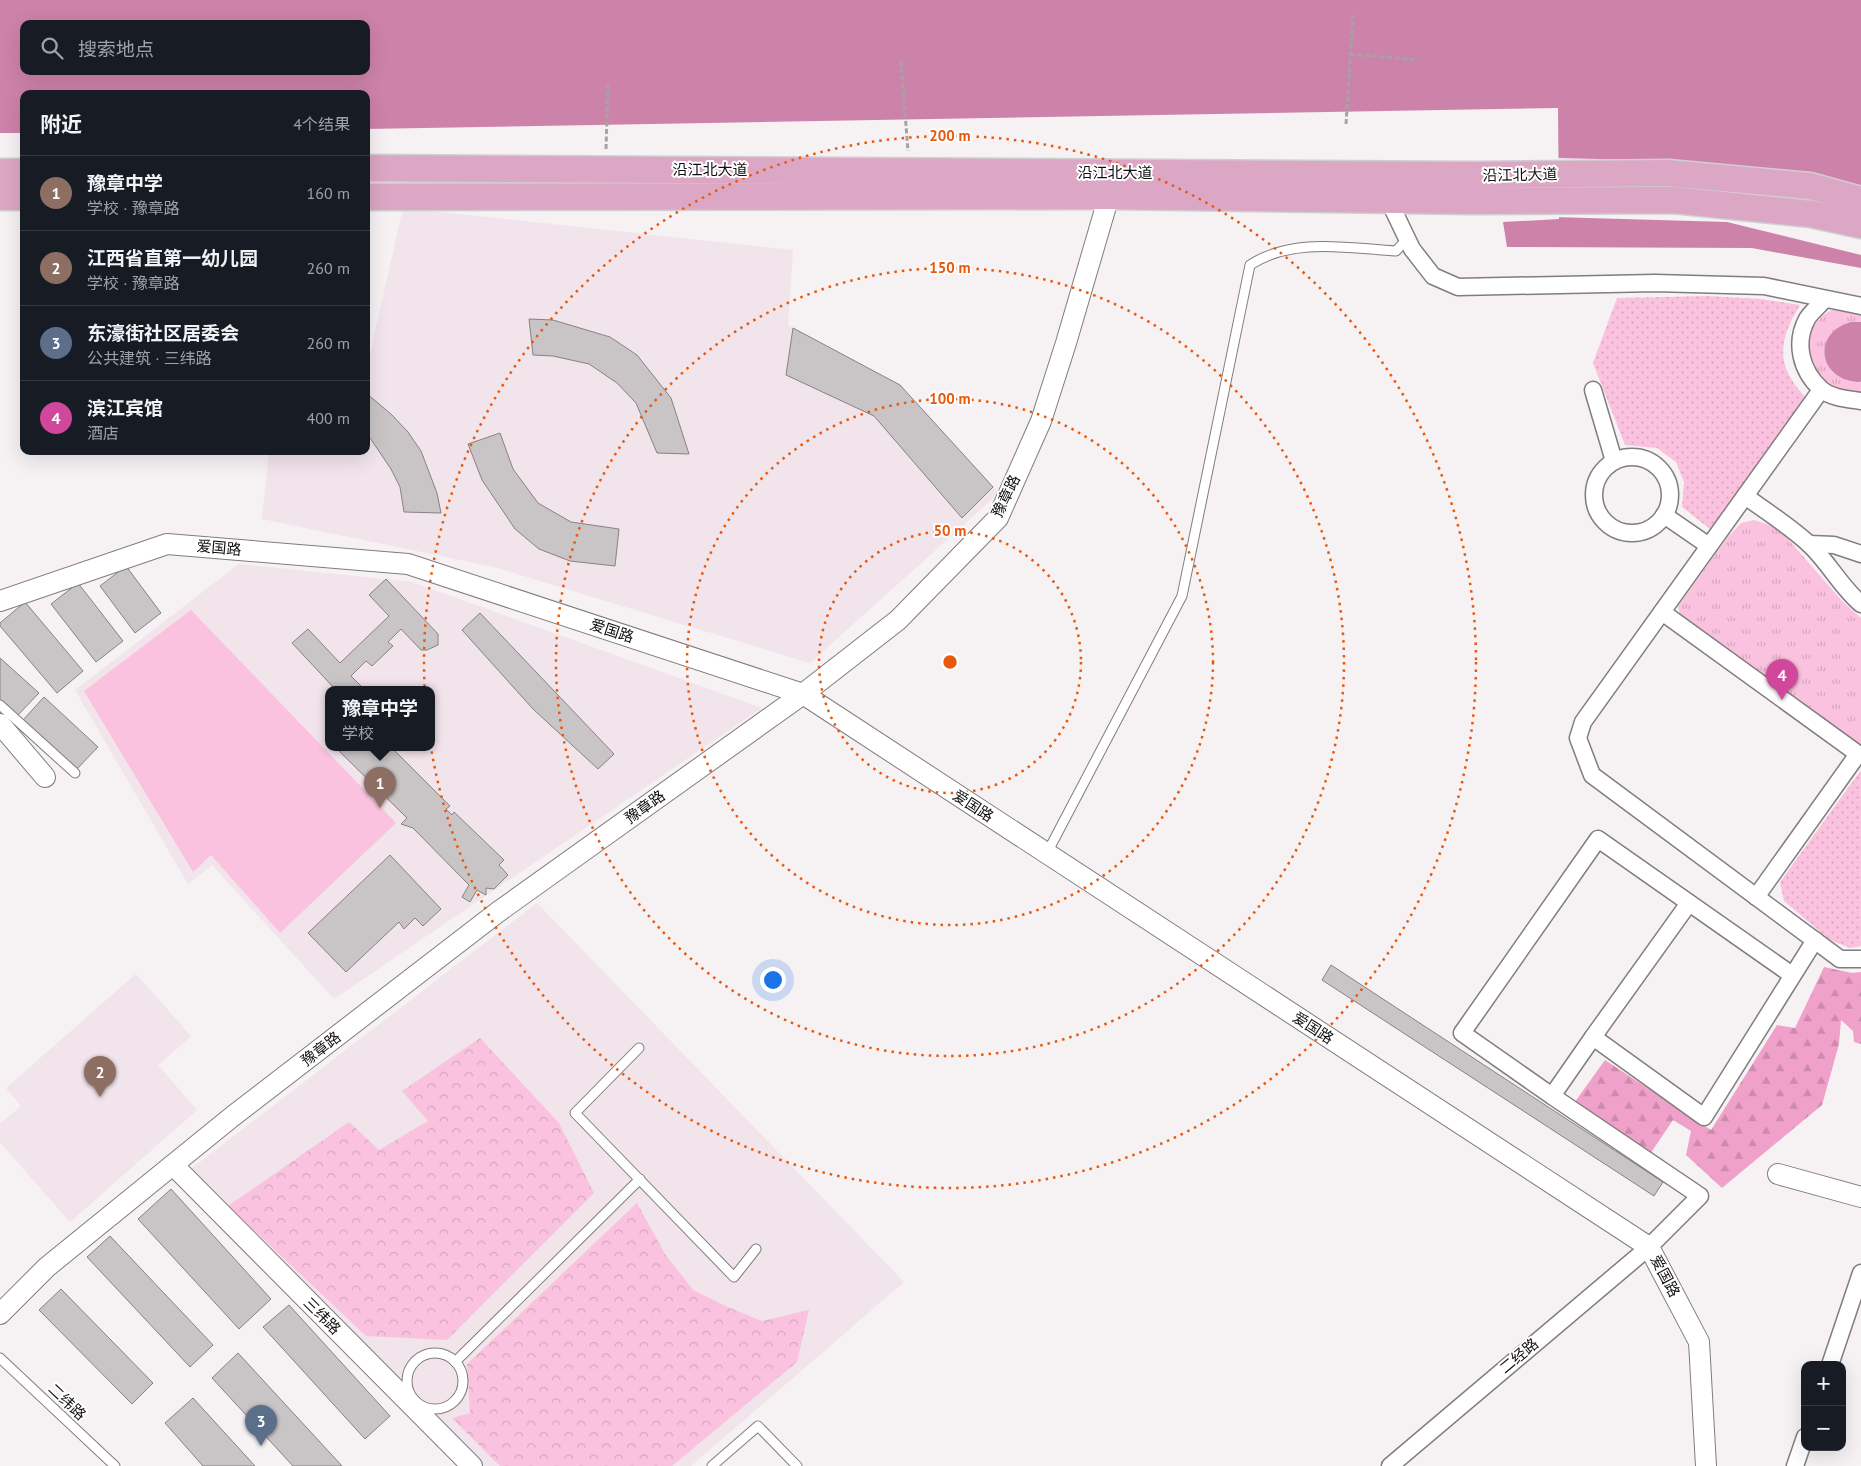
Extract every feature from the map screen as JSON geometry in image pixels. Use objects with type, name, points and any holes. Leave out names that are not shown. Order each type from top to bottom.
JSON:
[{"type":"main road","name":"沿江北大道","points":[[370,168],[910,172],[1108,185]]},
{"type":"main road","points":[[0,172],[20,172]]},
{"type":"main road","name":"沿江北大道","points":[[1473,188],[1668,173],[1810,186],[1861,200]]},
{"type":"main road","name":"沿江北大道","points":[[370,197],[1108,185],[1473,188],[1673,200],[1812,214],[1861,225]]},
{"type":"main road","points":[[0,197],[20,197]]},
{"type":"street","name":"豫章路","points":[[0,1314],[47,1267],[233,1116],[498,912],[802,694],[898,620],[998,518],[1041,421],[1066,344],[1108,185]]},
{"type":"street","points":[[1387,187],[1412,249],[1433,276],[1458,287],[1665,283],[1764,286],[1861,306]]},
{"type":"street","points":[[1825,299],[1808,318],[1801,334],[1800,354],[1808,373],[1822,390],[1841,398],[1861,401]]},
{"type":"street","points":[[1593,390],[1614,461]]},
{"type":"street","points":[[1822,390],[1583,722],[1578,738],[1592,775],[1840,959],[1861,959]]},
{"type":"street","points":[[1626,457],[1639,457],[1651,462],[1661,470],[1667,480],[1670,492],[1669,504],[1664,515],[1650,527],[1633,532],[1621,531],[1615,528],[1601,516],[1595,504],[1594,492],[1597,479],[1604,469],[1614,461],[1626,457]]},
{"type":"street","points":[[1746,496],[1809,544],[1861,604]]},
{"type":"street","points":[[1664,515],[1709,546]]},
{"type":"street","name":"爱国路","points":[[0,601],[167,544],[408,564],[802,694],[1649,1246],[1699,1342],[1706,1466]]},
{"type":"street","points":[[1809,544],[1834,545],[1861,554]]},
{"type":"street","points":[[1662,612],[1860,754],[1756,896]]},
{"type":"street","points":[[0,724],[44,777]]},
{"type":"street","points":[[1689,903],[1552,1096],[1462,1033],[1598,839],[1792,975]]},
{"type":"street","points":[[1593,1037],[1704,1117],[1815,940]]},
{"type":"street","name":"二经路","points":[[1390,1466],[1649,1246],[1700,1196],[1552,1096]]},
{"type":"street","name":"三纬路","points":[[173,1165],[413,1403],[472,1466]]},
{"type":"street","points":[[1778,1174],[1861,1197]]},
{"type":"street","points":[[1831,1361],[1861,1274]]},
{"type":"street","points":[[1795,1466],[1801,1449]]},
{"type":"lane","points":[[1046,854],[1182,596],[1250,265],[1263,256],[1303,246],[1396,251],[1407,238]]},
{"type":"lane","points":[[0,705],[74,773]]},
{"type":"lane","points":[[639,1048],[575,1113],[734,1277],[756,1249]]},
{"type":"lane","points":[[455,1362],[640,1179]]},
{"type":"lane","points":[[431,1353],[440,1353],[448,1356],[455,1362],[461,1370],[463,1379],[458,1397],[451,1404],[442,1408],[433,1408],[413,1403],[408,1376],[410,1368],[416,1361],[431,1353]]},
{"type":"lane","name":"二纬路","points":[[0,1358],[115,1466]]},
{"type":"lane","points":[[712,1466],[758,1426],[798,1466]]},
{"type":"path","points":[[1346,124],[1353,15]]},
{"type":"path","points":[[1350,54],[1417,60]]},
{"type":"path","points":[[901,61],[910,172]]},
{"type":"path","points":[[606,170],[608,85]]},
{"type":"shaded area","points":[[0,0],[1861,0],[1861,268],[1752,248],[1507,247],[1503,222],[1559,219],[1558,108],[370,129],[370,90],[20,90],[20,133],[0,133]]},
{"type":"shaded area","points":[[403,208],[793,250],[788,325],[900,385],[999,493],[810,663],[494,567],[262,519],[269,455],[370,455],[370,354]]},
{"type":"shaded area","points":[[1851,322],[1861,322],[1860,382],[1846,380],[1835,374],[1828,365],[1825,356],[1825,346],[1830,336],[1838,328]]},
{"type":"shaded area","points":[[239,564],[412,582],[762,708],[334,999],[212,865],[188,884],[75,690]]},
{"type":"shaded area","points":[[537,903],[904,1282],[691,1466],[484,1466],[187,1172]]},
{"type":"shaded area","points":[[136,974],[191,1036],[158,1065],[197,1110],[70,1222],[0,1142],[0,1124],[21,1106],[6,1088]]},
{"type":"green space","points":[[1707,296],[1761,299],[1800,305],[1787,330],[1783,357],[1789,375],[1805,397],[1710,529],[1682,507],[1684,482],[1676,462],[1657,448],[1625,445],[1593,363],[1617,298]]},
{"type":"green space","points":[[1861,306],[1861,398],[1849,398],[1811,373],[1807,342],[1813,327],[1823,315],[1837,307]]},
{"type":"green space","points":[[1754,520],[1770,525],[1788,539],[1843,602],[1861,618],[1861,747],[1680,615],[1678,606],[1728,537],[1741,523]]},
{"type":"green space","points":[[191,610],[396,823],[280,933],[211,855],[193,872],[84,691]]},
{"type":"green space","points":[[1861,770],[1861,946],[1850,948],[1830,940],[1784,901],[1780,882]]},
{"type":"green space","points":[[1824,967],[1852,973],[1861,972],[1861,1044],[1854,1042],[1853,1031],[1841,1020],[1839,1044],[1822,1105],[1722,1188],[1686,1155],[1691,1131],[1673,1120],[1648,1157],[1572,1106],[1605,1060],[1711,1130],[1777,1025],[1795,1028]]},
{"type":"green space","points":[[480,1038],[559,1123],[594,1193],[447,1340],[366,1336],[228,1206],[349,1122],[379,1150],[428,1121],[402,1091]]},
{"type":"green space","points":[[637,1203],[665,1254],[693,1290],[762,1321],[809,1310],[797,1362],[672,1466],[500,1466],[452,1418],[470,1413],[467,1364]]},
{"type":"pier","points":[[1556,158],[1687,161],[1861,196],[1861,255],[1727,222],[1553,217],[1557,217]]},
{"type":"building","points":[[529,319],[553,320],[610,337],[637,355],[671,398],[689,454],[657,453],[636,403],[617,383],[589,364],[553,356],[533,355]]},
{"type":"building","points":[[793,328],[900,385],[993,487],[962,518],[874,416],[786,375]]},
{"type":"building","points":[[370,396],[408,432],[421,451],[437,493],[441,513],[404,512],[400,487],[391,469],[370,438]]},
{"type":"building","points":[[500,433],[513,469],[538,503],[571,522],[619,529],[615,566],[570,561],[539,549],[515,529],[482,480],[468,444]]},
{"type":"building","points":[[126,566],[161,613],[135,633],[100,586]]},
{"type":"building","points":[[386,579],[438,634],[438,645],[427,650],[421,650],[401,629],[388,642],[393,646],[372,666],[366,661],[351,676],[361,686],[332,686],[292,643],[308,629],[340,663],[389,616],[369,595]]},
{"type":"building","points":[[78,583],[123,641],[96,662],[51,604]]},
{"type":"building","points":[[25,602],[83,671],[57,693],[0,626],[0,623]]},
{"type":"building","points":[[480,613],[614,754],[598,769],[533,709],[462,630]]},
{"type":"building","points":[[0,658],[39,693],[17,716],[0,701]]},
{"type":"building","points":[[44,697],[98,747],[76,770],[23,720]]},
{"type":"building","points":[[339,751],[395,751],[450,806],[446,809],[452,815],[454,812],[504,860],[499,865],[508,875],[494,889],[486,888],[486,895],[477,890],[470,902],[462,897],[469,885],[413,828],[401,824],[407,818]]},
{"type":"building","points":[[390,855],[441,909],[423,926],[415,918],[404,929],[399,922],[346,972],[308,933]]},
{"type":"building","points":[[1331,965],[1663,1182],[1654,1196],[1322,980]]},
{"type":"building","points":[[171,1189],[271,1299],[239,1329],[138,1219]]},
{"type":"building","points":[[110,1236],[213,1345],[190,1367],[87,1257]]},
{"type":"building","points":[[61,1289],[153,1383],[132,1404],[39,1310]]},
{"type":"building","points":[[289,1305],[390,1416],[365,1439],[263,1327]]},
{"type":"building","points":[[238,1353],[342,1466],[293,1466],[212,1378]]},
{"type":"building","points":[[193,1398],[255,1466],[203,1466],[165,1423]]},
{"type":"place","name":"滨江宾馆","points":[[1782,700]]},
{"type":"place","name":"豫章中学","points":[[380,808]]},
{"type":"place","name":"江西省直第一幼儿园","points":[[100,1097]]},
{"type":"place","name":"东濠街社区居委会","points":[[261,1446]]}]
